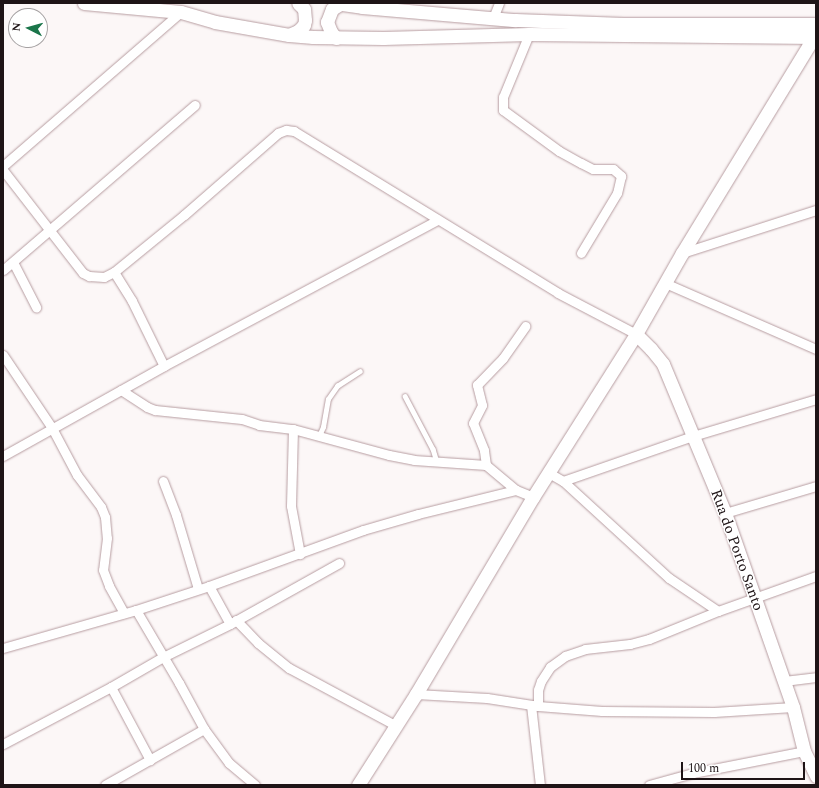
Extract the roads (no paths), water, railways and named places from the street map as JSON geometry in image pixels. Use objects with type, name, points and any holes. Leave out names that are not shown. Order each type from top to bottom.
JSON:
[{"type":"street","points":[[84,3],[181,12],[215,22],[289,35],[336,38],[528,34],[813,44]]},
{"type":"street","points":[[289,35],[298,31],[304,25],[304,9],[298,3]]},
{"type":"street","points":[[336,38],[331,32],[327,22],[332,9],[338,3],[409,7],[493,18],[623,24],[816,24]]},
{"type":"street","points":[[493,18],[499,3]]},
{"type":"street","points":[[3,166],[181,12]]},
{"type":"street","points":[[528,34],[504,97],[504,110],[559,151],[593,169],[613,169],[621,176],[617,193],[581,253]]},
{"type":"street","points":[[358,785],[416,694],[533,497],[636,334],[682,253],[813,44]]},
{"type":"street","points":[[3,270],[196,105]]},
{"type":"street","points":[[3,170],[83,273],[96,278],[114,272],[184,215],[278,133],[286,130],[294,131],[558,293],[636,334]]},
{"type":"street","points":[[682,253],[816,210]]},
{"type":"street","points":[[3,456],[164,366],[437,220]]},
{"type":"street","points":[[13,262],[36,307]]},
{"type":"street","points":[[114,272],[132,301],[164,366]]},
{"type":"street","points":[[665,283],[816,349]]},
{"type":"street","points":[[486,465],[484,450],[473,423],[482,406],[477,385],[503,358],[525,326]]},
{"type":"street","name":"Rua do Porto Santo","points":[[636,334],[651,349],[662,364],[693,436],[724,513],[755,598],[793,707],[804,751],[815,770]]},
{"type":"street","points":[[3,355],[52,428],[77,475],[101,507],[105,517],[107,538],[103,570],[109,586],[124,613]]},
{"type":"street","points":[[121,390],[148,408],[155,410],[212,414],[242,419],[259,425],[293,429],[389,455],[437,462],[486,465],[516,490],[533,497]]},
{"type":"street","points":[[563,481],[693,436],[816,399]]},
{"type":"street","points":[[293,429],[291,506],[300,554]]},
{"type":"street","points":[[549,473],[563,481],[669,578],[718,611]]},
{"type":"street","points":[[163,481],[176,515],[198,589]]},
{"type":"street","points":[[724,513],[816,486]]},
{"type":"street","points":[[3,648],[136,610],[300,554],[363,530],[418,514],[516,490]]},
{"type":"street","points":[[3,744],[111,687],[163,656],[233,622],[339,563]]},
{"type":"street","points":[[540,785],[534,705],[540,681],[550,668],[561,659],[585,649],[630,644],[649,639],[718,611],[816,576]]},
{"type":"street","points":[[209,586],[233,622],[289,668],[395,725]]},
{"type":"street","points":[[136,610],[180,683],[204,729],[229,763],[255,785]]},
{"type":"street","points":[[784,681],[816,677]]},
{"type":"street","points":[[111,687],[150,760]]},
{"type":"street","points":[[416,694],[472,697],[534,705],[602,711],[714,712],[793,707]]},
{"type":"street","points":[[105,785],[204,729]]},
{"type":"street","points":[[649,785],[693,773],[804,751]]},
{"type":"lane","points":[[318,436],[322,427],[328,399],[337,386],[360,371]]},
{"type":"lane","points":[[405,396],[433,449],[437,462]]}]
